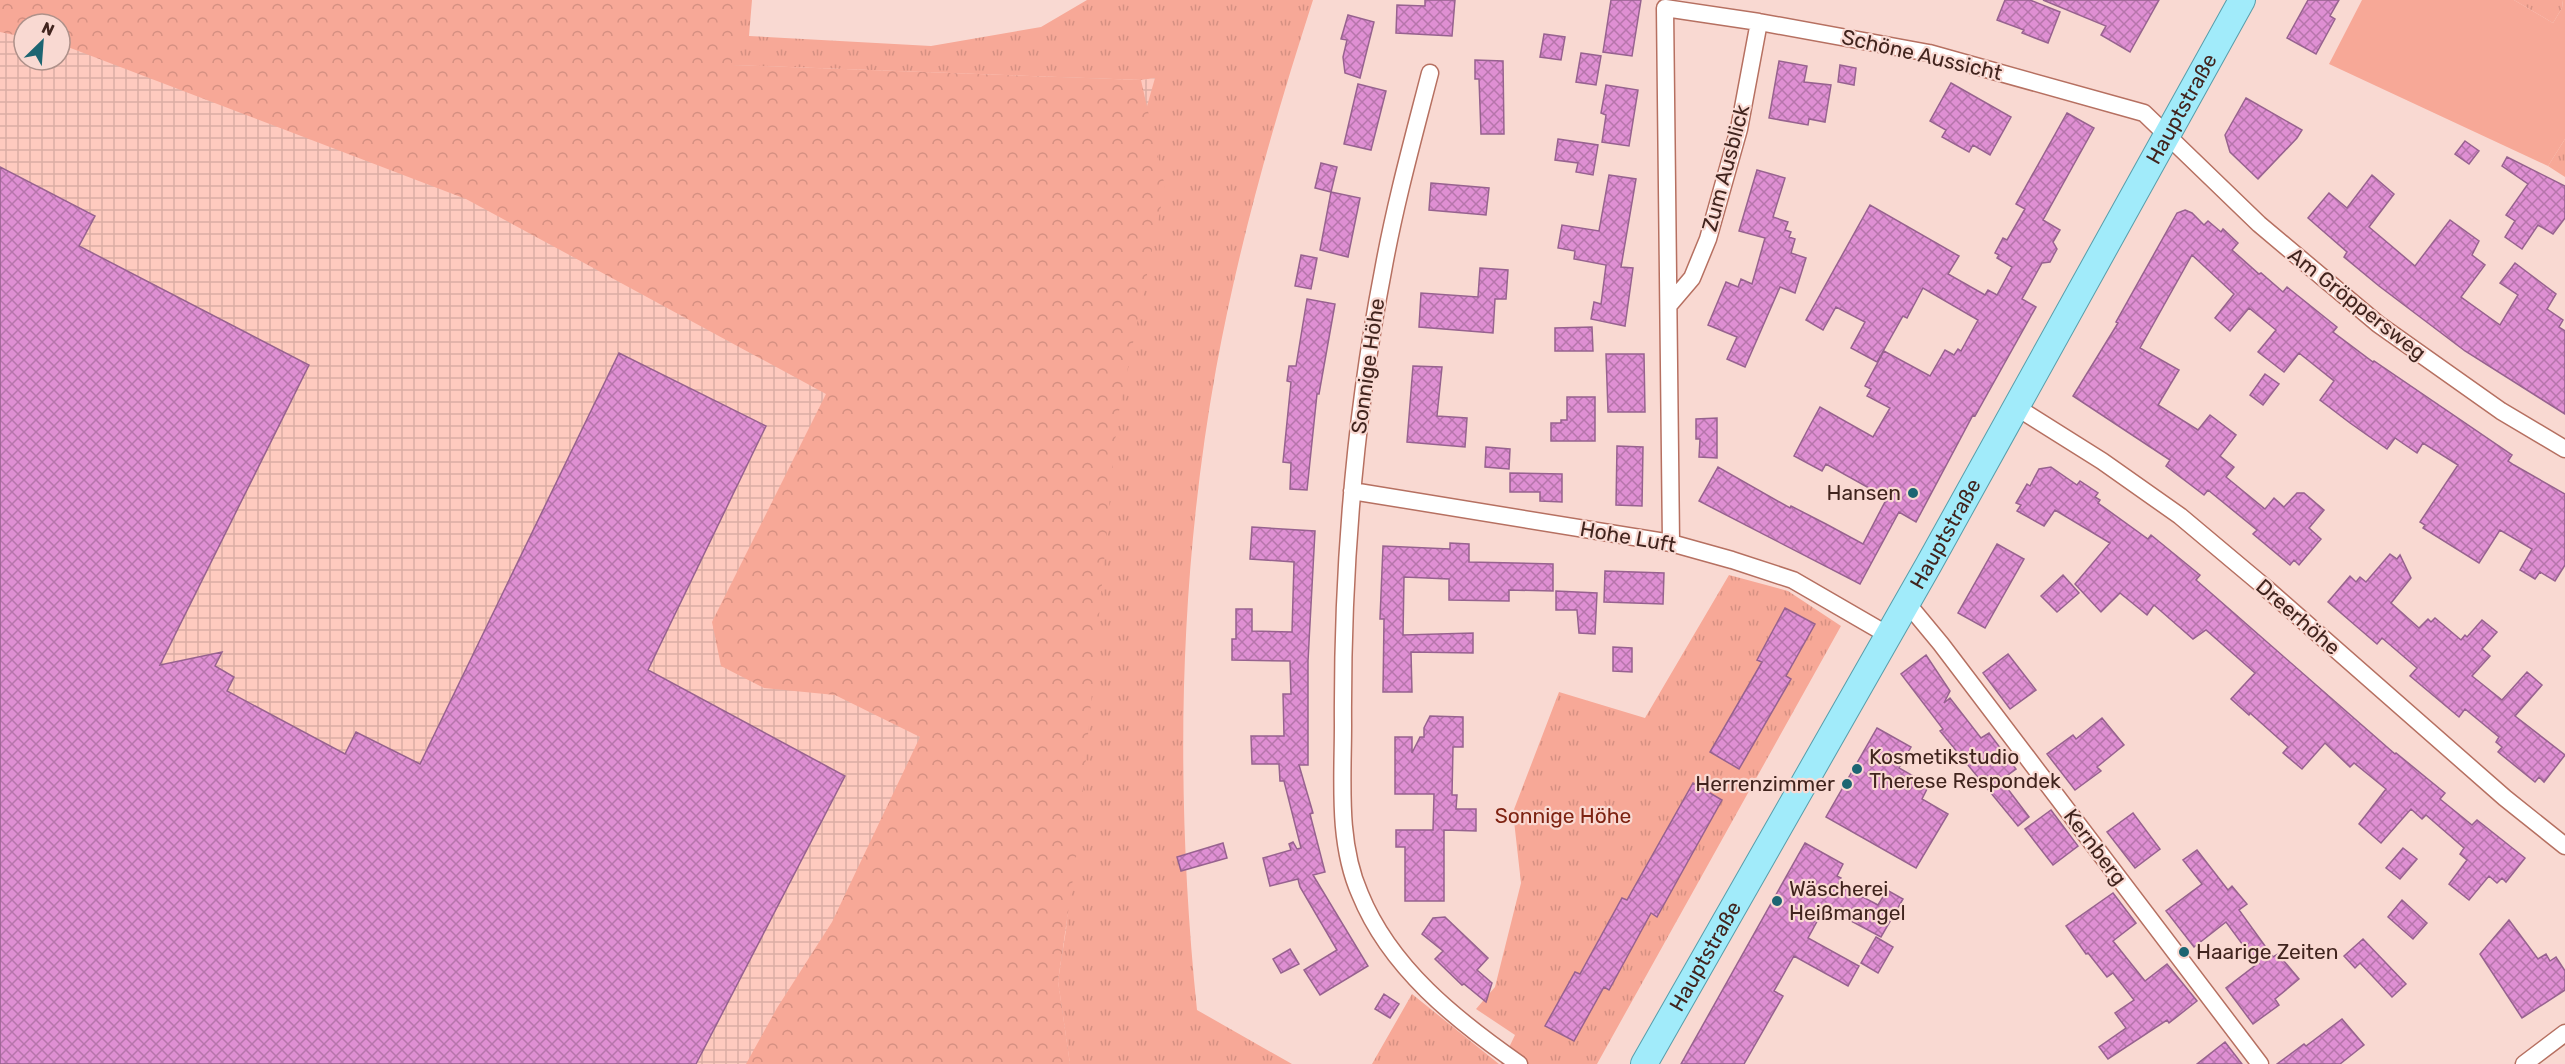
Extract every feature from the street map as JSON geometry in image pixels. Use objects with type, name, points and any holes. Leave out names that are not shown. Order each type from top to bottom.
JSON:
[{"type":"main road","name":"Hauptstraße","points":[[1644,1064],[1906,603],[2242,0]]},
{"type":"street","name":"Schöne Aussicht","points":[[1665,8],[1759,22],[1929,53],[1983,66],[2144,113],[2167,135]]},
{"type":"street","name":"Zum Ausblick","points":[[1665,8],[1671,543]]},
{"type":"street","name":"Zum Ausblick","points":[[1669,305],[1692,278],[1708,239],[1739,129],[1759,22]]},
{"type":"street","name":"Sonnige Höhe","points":[[1430,73],[1403,176],[1383,272],[1361,407],[1346,562],[1342,683],[1345,834],[1350,867],[1360,895],[1396,955],[1419,983],[1467,1026],[1519,1064]]},
{"type":"street","name":"Am Gröppersweg","points":[[2167,135],[2259,224],[2378,324],[2501,411],[2565,449]]},
{"type":"street","name":"Dreerhöhe","points":[[2016,407],[2102,461],[2180,516],[2267,589],[2505,798],[2565,846]]},
{"type":"street","name":"Hohe Luft","points":[[1352,491],[1671,543],[1793,580],[1888,635]]},
{"type":"street","name":"Kernberg","points":[[1906,603],[1935,636],[2260,1064]]},
{"type":"street","points":[[2524,1064],[2565,1034]]},
{"type":"shaded area","points":[[0,0],[732,65],[1141,80],[1156,78],[1141,127],[1075,1064],[0,1064]]},
{"type":"green space","points":[[0,0],[735,0],[732,65],[1141,80],[1165,187],[1117,421],[1078,844],[1058,981],[1070,1064],[746,1064],[777,1008],[832,922],[920,737],[835,695],[764,688],[721,666],[712,622],[826,394],[466,199],[72,49],[72,12],[12,12],[12,34],[0,32]]},
{"type":"green space","points":[[224,0],[752,0],[749,36],[931,46],[1041,27],[1087,0],[1313,0],[1259,183],[1235,275],[1216,369],[1203,448],[1194,528],[1187,608],[1184,688],[1185,849],[1197,1010],[1292,1064],[1070,1064],[1058,981],[1066,930],[1141,127],[1155,78],[1141,80],[732,65]]},
{"type":"green space","points":[[2362,0],[2514,0],[2553,23],[2565,0],[2565,139],[2548,166],[2329,64]]},
{"type":"green space","points":[[2514,0],[2563,0],[2562,8],[2553,23]]},
{"type":"green space","points":[[2565,139],[2565,177],[2548,166]]},
{"type":"green space","points":[[1729,575],[1788,591],[1841,626],[1597,1064],[1501,1064],[1515,1035],[1476,1009],[1495,987],[1521,883],[1513,812],[1559,692],[1645,718]]},
{"type":"green space","points":[[1412,994],[1499,1064],[1372,1064]]},
{"type":"building","points":[[1425,0],[1455,0],[1452,36],[1396,33],[1397,5],[1425,6]]},
{"type":"building","points":[[1611,0],[1641,0],[1632,56],[1603,52]]},
{"type":"building","points":[[2005,0],[2030,0],[2060,12],[2048,43],[2022,33],[2024,30],[1997,20]]},
{"type":"building","points":[[2043,0],[2159,0],[2130,52],[2101,35],[2106,26]]},
{"type":"building","points":[[2308,0],[2339,0],[2330,16],[2335,19],[2316,54],[2287,38]]},
{"type":"building","points":[[1348,15],[1374,22],[1360,78],[1345,73],[1343,57],[1347,40],[1341,39]]},
{"type":"building","points":[[1544,34],[1565,37],[1561,60],[1540,57]]},
{"type":"building","points":[[1581,53],[1601,56],[1596,85],[1576,82]]},
{"type":"building","points":[[1475,60],[1503,61],[1504,134],[1481,134],[1479,79],[1475,79]]},
{"type":"building","points":[[1779,61],[1807,66],[1804,82],[1831,85],[1825,122],[1809,119],[1808,125],[1769,118]]},
{"type":"building","points":[[1840,65],[1856,68],[1854,85],[1838,82]]},
{"type":"building","points":[[1951,83],[2011,117],[1990,155],[1973,145],[1969,152],[1942,137],[1946,130],[1930,121]]},
{"type":"building","points":[[1358,84],[1386,91],[1371,150],[1344,144]]},
{"type":"building","points":[[1606,85],[1638,90],[1629,146],[1602,142],[1606,115],[1601,113]]},
{"type":"building","points":[[2246,98],[2302,130],[2258,179],[2230,152],[2225,135]]},
{"type":"building","points":[[2067,113],[2094,128],[2043,220],[2060,230],[2053,242],[2057,249],[2050,262],[2042,263],[2022,299],[2036,307],[1975,416],[1973,415],[1916,522],[1899,512],[1860,584],[1699,501],[1718,467],[1790,508],[1791,506],[1863,544],[1887,498],[1826,464],[1822,471],[1794,456],[1820,407],[1873,437],[1890,408],[1867,396],[1871,389],[1865,386],[1884,351],[1930,376],[1945,350],[1954,355],[1958,349],[1961,351],[1978,320],[1923,288],[1907,318],[1903,316],[1877,362],[1851,348],[1865,322],[1836,307],[1823,330],[1806,320],[1870,205],[1959,256],[1948,274],[1985,295],[1988,290],[1997,295],[2012,267],[1997,258],[1999,255],[1995,253],[2003,238],[2007,240],[2025,209],[2016,204]]},
{"type":"building","points":[[1558,139],[1598,145],[1593,175],[1576,172],[1578,163],[1555,160]]},
{"type":"building","points":[[2465,141],[2479,151],[2469,164],[2455,154]]},
{"type":"building","points":[[2507,157],[2565,186],[2565,218],[2553,234],[2538,225],[2522,249],[2505,237],[2515,221],[2506,215],[2528,184],[2502,166]]},
{"type":"building","points":[[1321,163],[1337,167],[1331,192],[1315,188]]},
{"type":"building","points":[[0,167],[95,216],[79,246],[309,365],[160,665],[222,652],[215,666],[234,677],[227,691],[345,754],[356,732],[420,764],[619,353],[766,426],[648,670],[845,776],[696,1064],[0,1064]]},
{"type":"building","points":[[1757,170],[1785,178],[1773,217],[1788,222],[1785,230],[1791,232],[1789,237],[1795,239],[1791,253],[1806,258],[1795,293],[1780,287],[1745,367],[1727,359],[1737,337],[1708,325],[1726,282],[1738,287],[1741,279],[1752,284],[1765,238],[1739,231]]},
{"type":"building","points":[[1609,175],[1636,179],[1621,267],[1633,268],[1625,326],[1591,319],[1594,302],[1601,304],[1606,265],[1574,259],[1575,251],[1558,248],[1562,225],[1599,231]]},
{"type":"building","points":[[2372,175],[2394,194],[2369,227],[2415,266],[2450,220],[2479,241],[2472,255],[2485,265],[2461,297],[2500,325],[2518,295],[2500,283],[2515,263],[2556,294],[2547,309],[2563,320],[2559,327],[2565,331],[2565,414],[2465,351],[2379,286],[2344,257],[2347,252],[2308,218],[2329,193],[2347,208]]},
{"type":"building","points":[[1431,183],[1489,188],[1486,215],[1429,210]]},
{"type":"building","points":[[1331,192],[1360,198],[1348,257],[1320,250]]},
{"type":"building","points":[[2185,210],[2192,213],[2204,225],[2208,221],[2221,232],[2223,229],[2238,243],[2232,250],[2259,274],[2261,273],[2283,292],[2287,287],[2337,327],[2333,332],[2373,362],[2512,455],[2508,461],[2565,494],[2565,565],[2555,581],[2540,572],[2535,579],[2520,570],[2532,549],[2500,530],[2479,563],[2423,528],[2425,525],[2420,522],[2458,465],[2423,443],[2417,453],[2395,438],[2387,449],[2350,423],[2320,400],[2334,381],[2299,353],[2284,372],[2258,352],[2276,330],[2249,308],[2230,331],[2215,318],[2234,294],[2192,255],[2140,348],[2179,370],[2158,405],[2198,430],[2210,415],[2236,435],[2220,456],[2234,467],[2226,477],[2265,509],[2274,498],[2284,507],[2297,493],[2304,493],[2324,510],[2309,528],[2321,539],[2299,565],[2294,560],[2290,565],[2253,534],[2257,530],[2208,490],[2204,495],[2166,466],[2170,460],[2073,396],[2118,323],[2116,322],[2177,213]]},
{"type":"building","points":[[1301,255],[1317,258],[1311,289],[1295,286]]},
{"type":"building","points":[[1480,268],[1508,270],[1506,299],[1495,299],[1493,333],[1419,327],[1421,293],[1478,297]]},
{"type":"building","points":[[1307,299],[1335,304],[1319,394],[1317,394],[1307,490],[1290,489],[1291,463],[1283,462],[1291,382],[1287,381],[1289,366],[1296,366]]},
{"type":"building","points":[[1592,327],[1593,351],[1555,351],[1555,328]]},
{"type":"building","points":[[1606,354],[1644,354],[1645,412],[1608,412]]},
{"type":"building","points":[[1413,366],[1442,367],[1437,416],[1467,418],[1465,447],[1407,442]]},
{"type":"building","points":[[2265,374],[2279,384],[2263,405],[2250,395]]},
{"type":"building","points":[[1567,397],[1595,397],[1595,441],[1551,441],[1551,423],[1561,423],[1561,420],[1567,420]]},
{"type":"building","points":[[1717,418],[1717,458],[1699,457],[1700,439],[1696,439],[1696,419]]},
{"type":"building","points":[[1617,446],[1643,447],[1642,506],[1616,505]]},
{"type":"building","points":[[1486,447],[1510,449],[1509,469],[1485,467]]},
{"type":"building","points":[[2051,467],[2077,485],[2080,481],[2098,493],[2095,497],[2100,500],[2098,503],[2148,539],[2151,535],[2200,575],[2196,580],[2395,754],[2445,793],[2440,799],[2472,825],[2477,820],[2525,858],[2506,882],[2502,878],[2497,883],[2489,876],[2469,900],[2449,884],[2467,860],[2460,854],[2464,848],[2426,815],[2422,819],[2411,809],[2381,843],[2359,824],[2386,789],[2354,763],[2350,767],[2325,743],[2302,769],[2283,753],[2288,747],[2231,699],[2255,673],[2206,630],[2193,639],[2154,605],[2147,615],[2120,593],[2101,612],[2075,584],[2110,543],[2055,510],[2044,526],[2017,511],[2021,505],[2016,503],[2027,484],[2030,486],[2039,469]]},
{"type":"building","points":[[1510,473],[1562,474],[1562,502],[1540,501],[1540,492],[1510,492]]},
{"type":"building","points":[[1252,527],[1315,531],[1308,661],[1308,765],[1299,765],[1313,813],[1310,814],[1325,872],[1313,875],[1368,966],[1320,995],[1304,970],[1337,950],[1300,887],[1298,879],[1270,886],[1263,858],[1291,850],[1289,844],[1293,842],[1297,849],[1301,848],[1284,781],[1280,781],[1279,764],[1252,764],[1251,736],[1284,736],[1283,694],[1291,694],[1290,661],[1232,660],[1232,639],[1236,639],[1236,609],[1252,609],[1252,631],[1292,632],[1294,562],[1250,559]]},
{"type":"building","points":[[1450,543],[1469,544],[1469,562],[1553,564],[1553,591],[1509,590],[1509,601],[1449,600],[1449,579],[1404,577],[1403,635],[1473,633],[1473,653],[1411,652],[1412,692],[1383,692],[1384,619],[1380,619],[1383,546],[1450,549]]},
{"type":"building","points":[[1997,544],[2024,559],[1985,628],[1958,613]]},
{"type":"building","points":[[2390,554],[2397,559],[2400,555],[2411,578],[2391,603],[2419,628],[2428,619],[2431,622],[2435,618],[2461,640],[2465,635],[2467,637],[2482,620],[2497,632],[2482,649],[2490,656],[2472,676],[2502,700],[2527,672],[2542,685],[2515,716],[2565,755],[2544,782],[2539,777],[2535,782],[2498,752],[2502,747],[2496,742],[2499,737],[2465,709],[2459,717],[2410,676],[2417,668],[2382,638],[2377,644],[2328,602],[2350,576],[2356,582],[2360,577],[2366,582]]},
{"type":"building","points":[[1605,571],[1664,573],[1663,604],[1604,602]]},
{"type":"building","points":[[2063,575],[2079,593],[2057,612],[2041,596]]},
{"type":"building","points":[[1556,591],[1597,593],[1595,634],[1579,633],[1577,610],[1556,610]]},
{"type":"building","points":[[1785,608],[1815,624],[1786,676],[1791,679],[1739,769],[1710,752],[1762,662],[1757,660]]},
{"type":"building","points":[[1613,647],[1632,648],[1632,672],[1613,671]]},
{"type":"building","points":[[2008,654],[2036,690],[2010,709],[1983,673]]},
{"type":"building","points":[[1926,655],[1950,691],[1944,703],[1950,698],[1981,738],[1989,733],[2016,769],[2001,780],[2029,817],[2018,826],[1940,731],[1943,729],[1901,674]]},
{"type":"building","points":[[1430,716],[1463,717],[1463,747],[1453,747],[1452,795],[1457,795],[1456,809],[1476,809],[1476,831],[1444,830],[1444,901],[1405,901],[1405,847],[1396,847],[1396,830],[1433,830],[1434,794],[1395,794],[1395,737],[1412,737],[1412,753],[1420,737],[1424,737],[1424,728]]},
{"type":"building","points":[[2102,718],[2124,745],[2097,767],[2101,771],[2075,790],[2047,754],[2073,735],[2076,739]]},
{"type":"building","points":[[1877,728],[1911,747],[1899,768],[1929,785],[1922,799],[1948,814],[1916,868],[1826,817]]},
{"type":"building","points":[[1693,783],[1722,800],[1657,917],[1651,913],[1609,990],[1604,987],[1574,1041],[1545,1026],[1575,972],[1580,974],[1622,898],[1627,900]]},
{"type":"building","points":[[2051,810],[2078,846],[2053,865],[2025,829]]},
{"type":"building","points":[[2133,813],[2160,849],[2135,868],[2107,832]]},
{"type":"building","points":[[1223,843],[1227,858],[1181,871],[1177,857]]},
{"type":"building","points":[[1805,843],[1843,864],[1837,876],[1841,878],[1838,884],[1878,905],[1887,890],[1903,899],[1881,937],[1825,907],[1808,938],[1859,966],[1848,986],[1794,956],[1774,991],[1783,996],[1744,1064],[1681,1064]]},
{"type":"building","points":[[2403,848],[2417,859],[2400,879],[2386,868]]},
{"type":"building","points":[[2197,850],[2228,890],[2232,886],[2247,904],[2239,910],[2273,957],[2278,954],[2299,979],[2275,999],[2279,1005],[2253,1024],[2226,988],[2257,964],[2226,922],[2194,947],[2166,911],[2202,884],[2183,860]]},
{"type":"building","points":[[2113,893],[2136,923],[2113,941],[2145,981],[2167,964],[2197,1001],[2169,1023],[2167,1020],[2108,1059],[2099,1047],[2126,1028],[2115,1013],[2134,1000],[2113,973],[2107,977],[2088,953],[2086,954],[2066,926]]},
{"type":"building","points":[[2402,900],[2427,923],[2413,939],[2388,917]]},
{"type":"building","points":[[1445,917],[1488,958],[1477,970],[1492,983],[1486,1002],[1464,984],[1462,985],[1435,959],[1443,951],[1422,934],[1433,918]]},
{"type":"building","points":[[2509,920],[2538,959],[2546,954],[2550,961],[2556,957],[2565,971],[2565,990],[2522,1018],[2480,954]]},
{"type":"building","points":[[1876,937],[1893,947],[1878,973],[1861,963]]},
{"type":"building","points":[[2363,939],[2406,984],[2392,997],[2360,963],[2355,968],[2344,956]]},
{"type":"building","points":[[1290,949],[1299,964],[1281,973],[1273,959]]},
{"type":"building","points":[[1384,994],[1399,1004],[1390,1018],[1375,1009]]},
{"type":"building","points":[[2342,1019],[2364,1045],[2340,1064],[2277,1064],[2304,1044],[2306,1046]]},
{"type":"building","points":[[2225,1042],[2242,1064],[2197,1064]]},
{"type":"place","name":"Hansen","points":[[1913,493]]},
{"type":"place","name":"Kosmetikstudio Therese Respondek","points":[[1857,769]]},
{"type":"place","name":"Herrenzimmer","points":[[1847,784]]},
{"type":"place","name":"Wäscherei Heißmangel","points":[[1777,901]]},
{"type":"place","name":"Haarige Zeiten","points":[[2184,952]]}]
